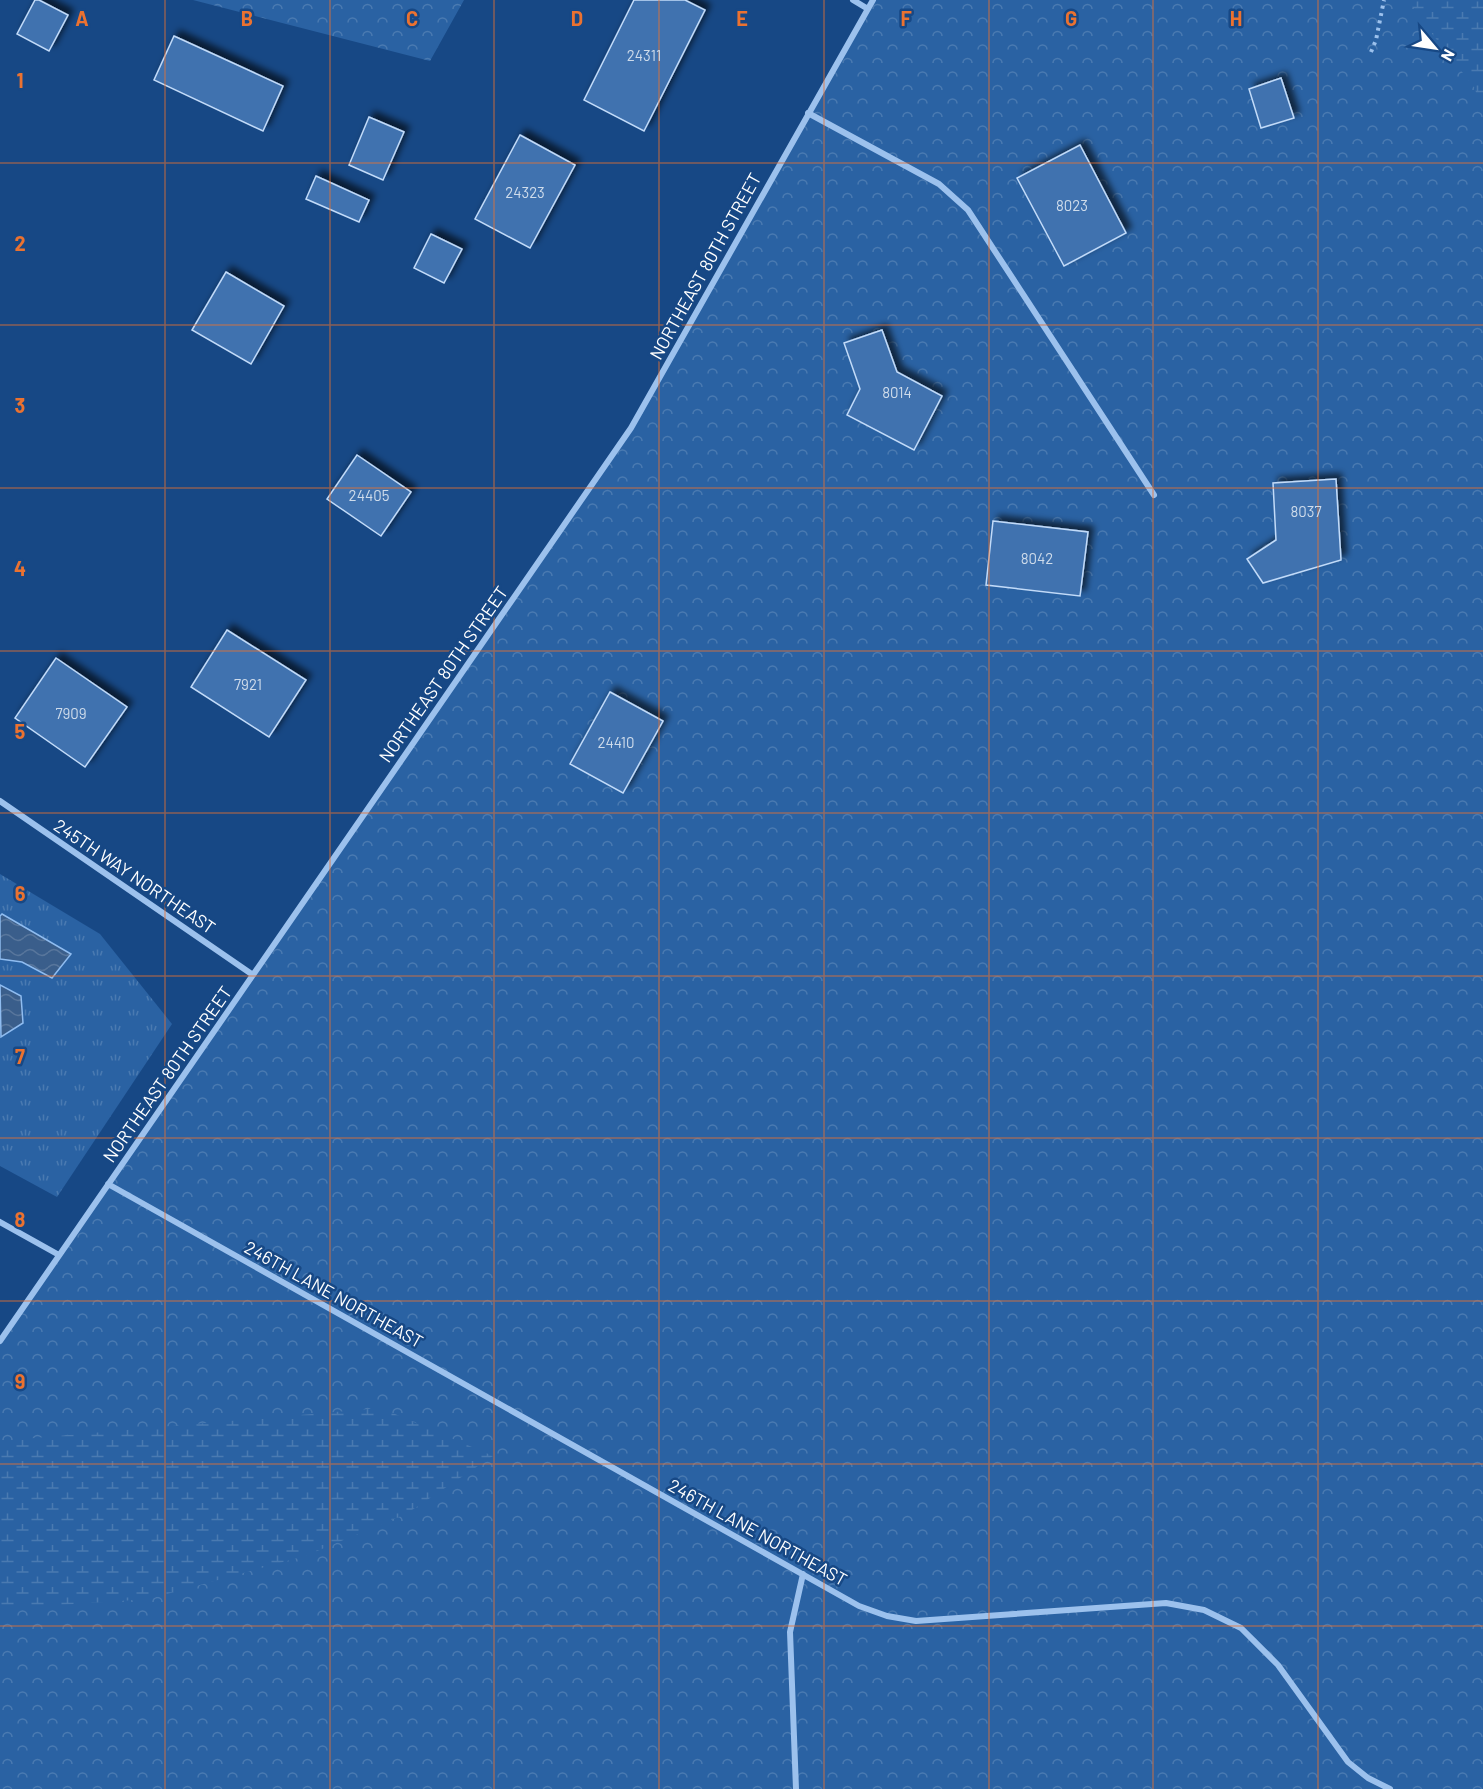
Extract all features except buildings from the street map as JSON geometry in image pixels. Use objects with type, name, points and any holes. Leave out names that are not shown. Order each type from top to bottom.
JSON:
[{"type":"street","points":[[852,0],[868,9]]},
{"type":"street","name":"NORTHEAST 80TH STREET","points":[[0,1341],[631,428],[873,0]]},
{"type":"street","points":[[808,113],[939,184],[968,210],[1154,495]]},
{"type":"street","name":"245TH WAY NORTHEAST","points":[[0,801],[253,975]]},
{"type":"street","name":"246TH LANE NORTHEAST","points":[[108,1184],[859,1606],[887,1617],[916,1621],[1166,1603],[1203,1610],[1240,1628],[1278,1665],[1348,1762],[1368,1778],[1390,1789]]},
{"type":"street","points":[[0,1222],[59,1255]]},
{"type":"street","points":[[796,1789],[790,1632],[802,1574]]},
{"type":"path","points":[[1371,52],[1376,40],[1384,0]]},
{"type":"green space","points":[[193,0],[464,0],[430,61]]},
{"type":"green space","points":[[873,0],[1483,0],[1483,1789],[0,1789],[0,1341],[631,428]]},
{"type":"green space","points":[[1408,0],[1483,0],[1483,110],[1474,87]]},
{"type":"green space","points":[[0,874],[100,934],[172,1024],[57,1197],[0,1166]]},
{"type":"green space","points":[[381,1408],[493,1456],[406,1514],[305,1556],[149,1599],[0,1609],[0,1441]]},
{"type":"water","points":[[2,914],[71,954],[52,978],[22,962],[0,959],[0,916]]},
{"type":"water","points":[[0,985],[21,996],[23,1023],[1,1037]]}]
